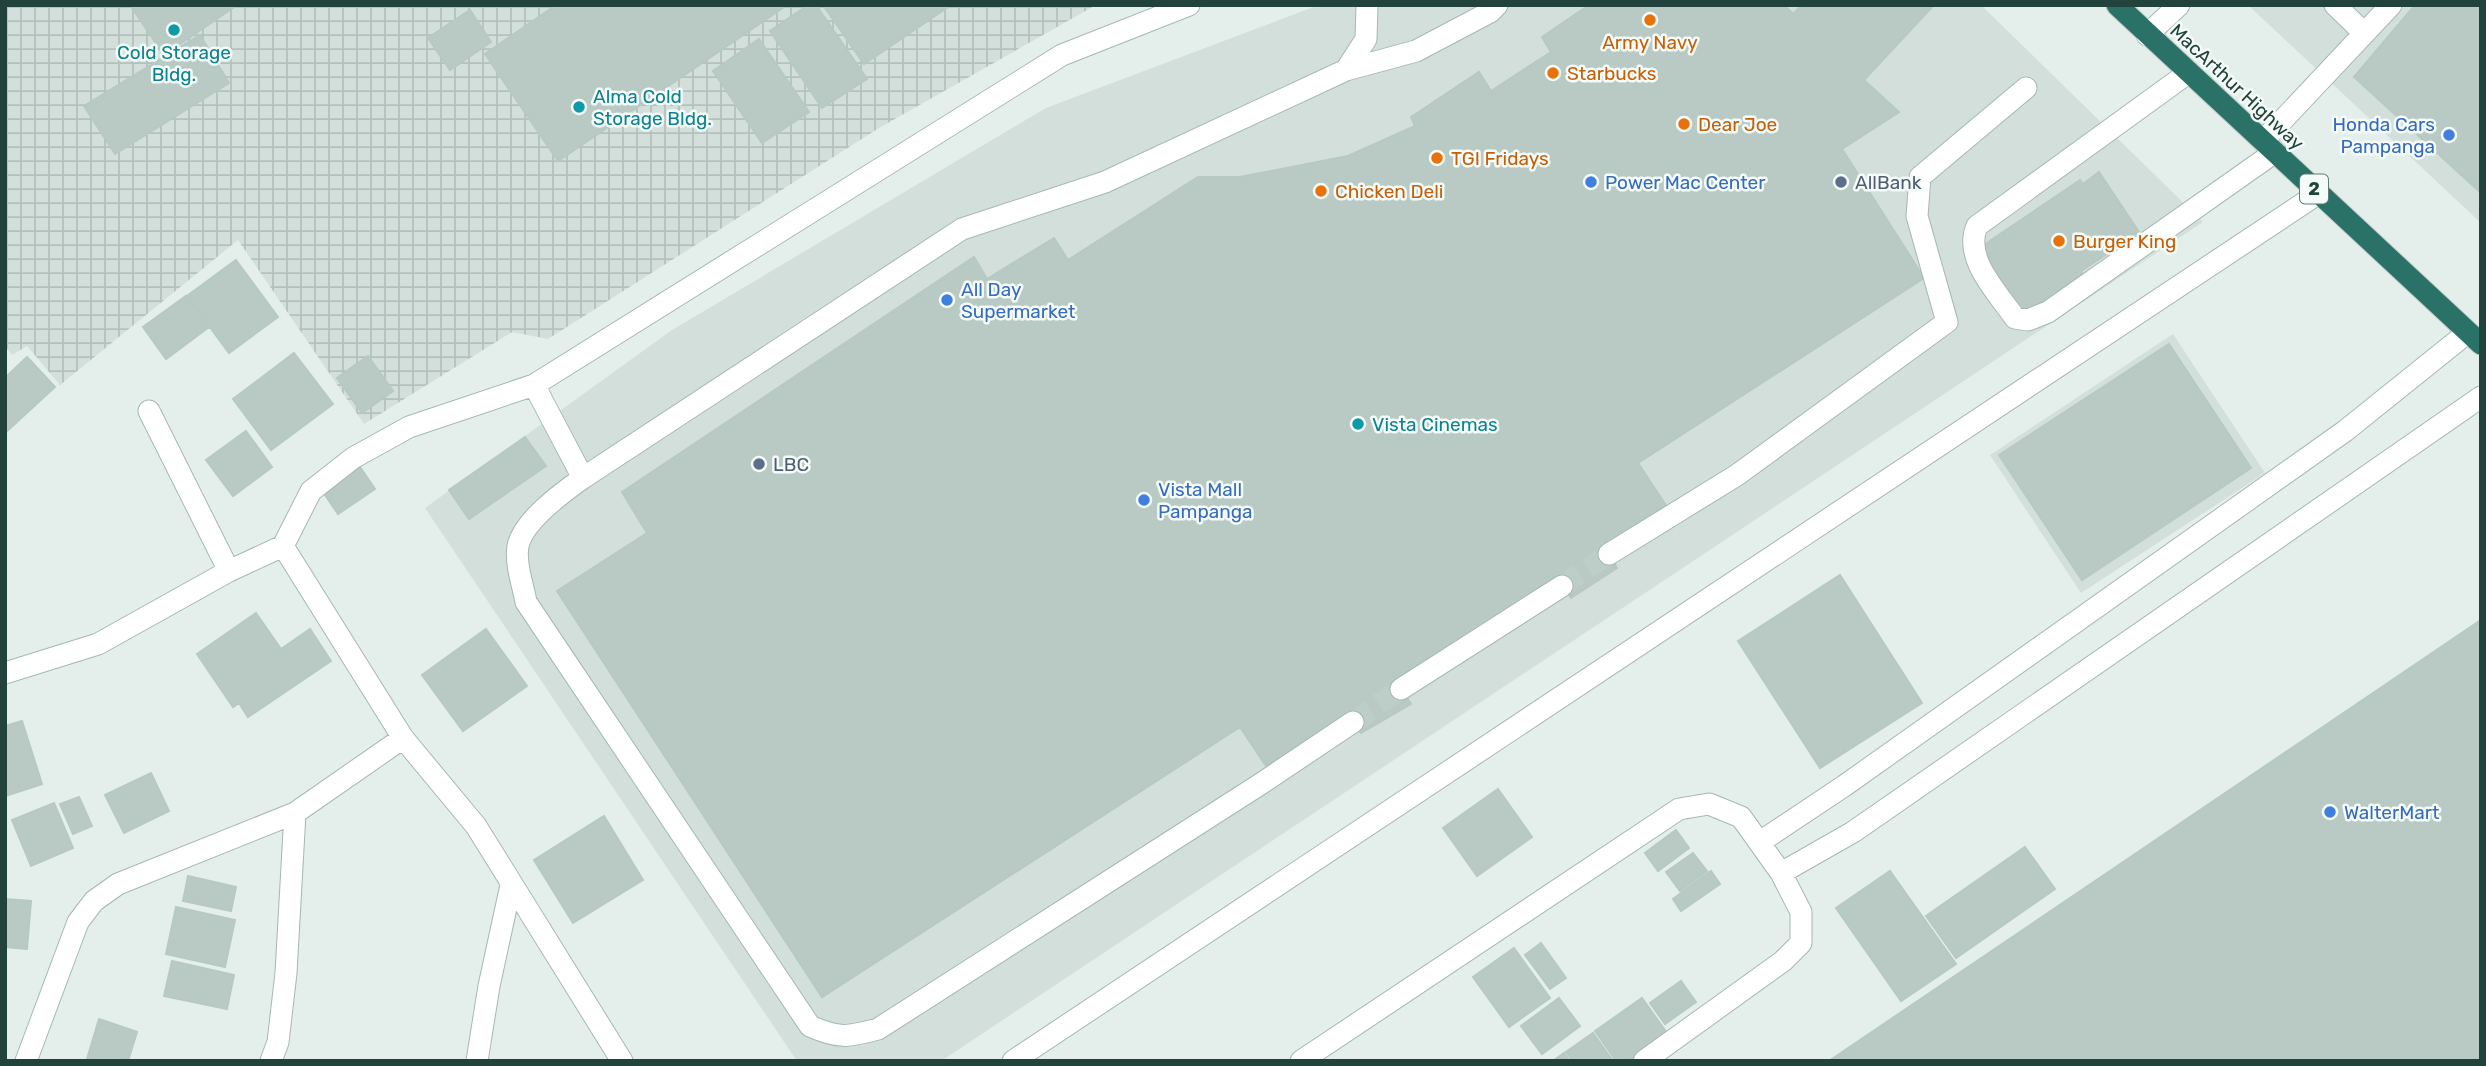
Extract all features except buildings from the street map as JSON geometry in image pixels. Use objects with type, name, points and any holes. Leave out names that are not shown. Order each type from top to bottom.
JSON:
[{"type":"highway","name":"MacArthur Highway","points":[[2118,5],[2474,338]]},
{"type":"street","points":[[5,673],[98,645],[229,571],[283,546],[311,491],[353,458],[408,427],[534,385],[1062,55],[1189,5]]},
{"type":"street","points":[[1346,70],[1366,39],[1367,5]]},
{"type":"street","points":[[1353,722],[878,1029],[855,1035],[833,1036],[810,1026],[526,602],[519,546],[527,528],[563,492],[962,229],[1105,181],[1346,70],[1416,51],[1490,12],[1497,5]]},
{"type":"street","points":[[2143,31],[2157,5]]},
{"type":"street","points":[[2143,31],[2179,5]]},
{"type":"street","points":[[2335,5],[2364,33]]},
{"type":"street","points":[[2188,73],[1977,226],[1973,237],[1973,250],[1986,276],[2015,318],[2028,320],[2048,312],[2269,147],[2364,33],[2391,5]]},
{"type":"street","points":[[1609,554],[1737,475],[1947,322],[1917,216],[1920,177],[2026,88]]},
{"type":"street","points":[[1013,1061],[2319,193]]},
{"type":"street","points":[[1760,842],[1844,786],[2474,338]]},
{"type":"street","points":[[534,385],[583,478]]},
{"type":"street","points":[[1781,873],[1853,832],[2481,397]]},
{"type":"street","points":[[149,411],[229,571]]},
{"type":"street","points":[[283,546],[403,738],[476,826],[622,1061]]},
{"type":"street","points":[[1401,689],[1562,586]]},
{"type":"street","points":[[26,1061],[78,922],[94,901],[118,884],[295,813],[403,738]]},
{"type":"street","points":[[1301,1061],[1679,808],[1709,804],[1741,817],[1781,873],[1801,912],[1801,943],[1783,961],[1644,1061]]},
{"type":"street","points":[[271,1061],[278,1042],[286,973],[295,813]]},
{"type":"street","points":[[477,1061],[489,986],[511,885]]},
{"type":"shaded area","points":[[5,5],[1096,5],[879,128],[548,339],[512,332],[364,424],[238,240],[60,385],[27,346],[12,355],[5,346]]},
{"type":"shaded area","name":"Vista Mall Pampanga","points":[[1319,5],[1981,5],[2203,222],[941,1061],[797,1061],[425,508],[672,330],[1046,108]]},
{"type":"shaded area","points":[[2248,5],[2481,5],[2481,223]]},
{"type":"shaded area","points":[[2173,334],[2265,473],[2081,593],[1990,455]]},
{"type":"tunnel","points":[[1562,586],[1609,554]]},
{"type":"tunnel","points":[[1353,722],[1401,689]]},
{"type":"place","name":"Army Navy","points":[[1650,20]]},
{"type":"place","name":"Cold Storage Bldg.","points":[[174,30]]},
{"type":"place","name":"Starbucks","points":[[1553,73]]},
{"type":"place","name":"Alma Cold Storage Bldg.","points":[[579,107]]},
{"type":"place","name":"Dear Joe","points":[[1684,124]]},
{"type":"place","name":"Honda Cars Pampanga","points":[[2449,135]]},
{"type":"place","name":"TGI Fridays","points":[[1437,158]]},
{"type":"place","name":"Power Mac Center","points":[[1591,182]]},
{"type":"place","name":"AllBank","points":[[1841,182]]},
{"type":"place","name":"Chicken Deli","points":[[1321,191]]},
{"type":"place","name":"Burger King","points":[[2059,241]]},
{"type":"place","name":"All Day Supermarket","points":[[947,300]]},
{"type":"place","name":"Vista Cinemas","points":[[1358,424]]},
{"type":"place","name":"LBC","points":[[759,464]]},
{"type":"place","name":"Vista Mall Pampanga","points":[[1144,500]]},
{"type":"place","name":"WalterMart","points":[[2330,812]]}]
